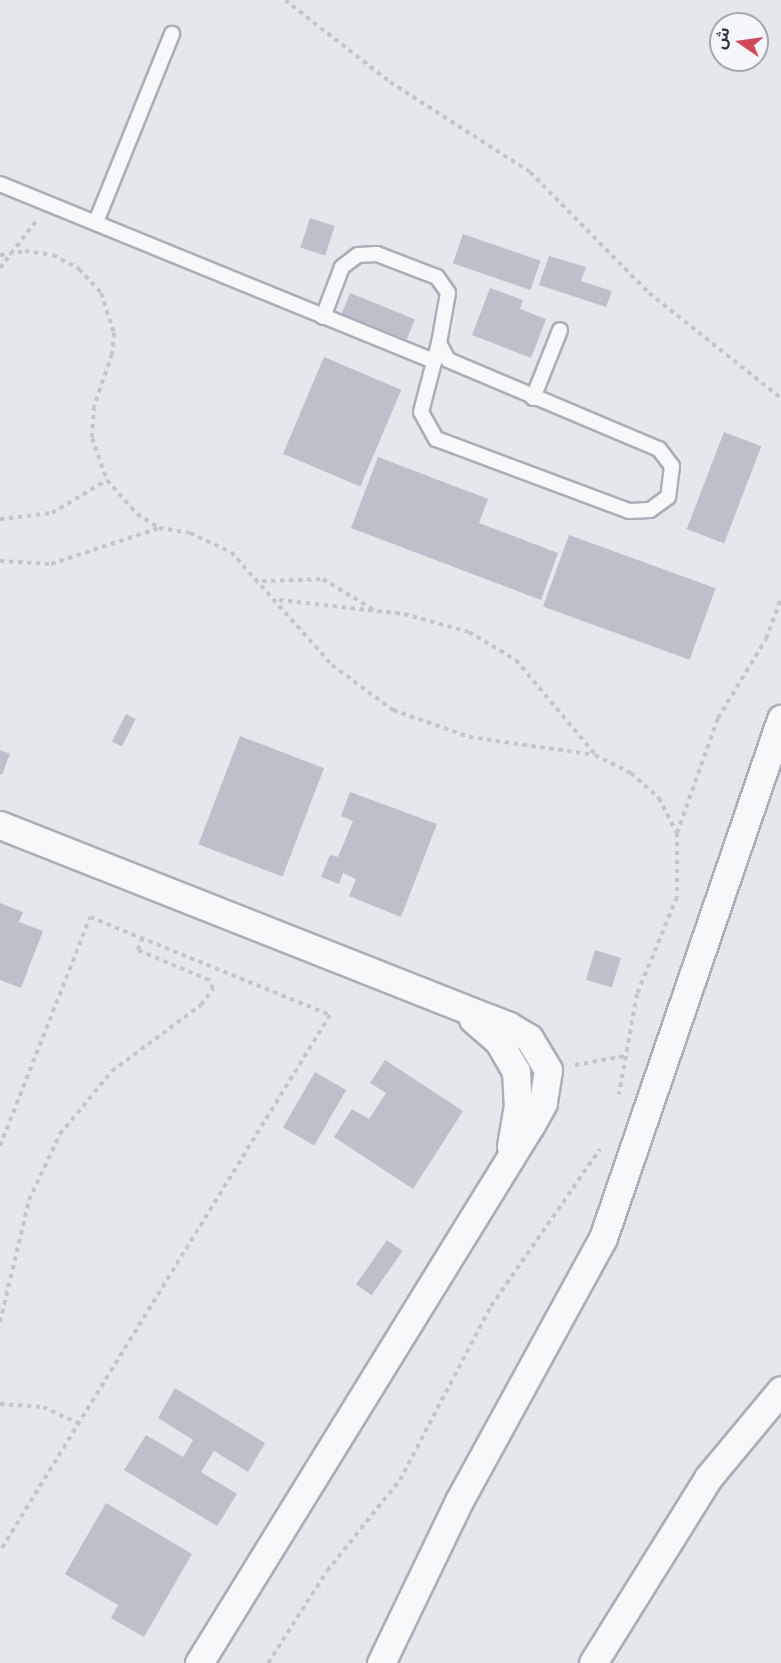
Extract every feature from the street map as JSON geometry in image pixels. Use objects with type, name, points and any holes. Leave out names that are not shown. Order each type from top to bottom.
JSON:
[{"type":"street","points":[[381,1663],[459,1502],[603,1238],[781,719]]},
{"type":"street","points":[[0,825],[463,1011],[493,1019],[529,1038],[548,1070],[543,1103],[199,1663]]},
{"type":"street","points":[[463,1011],[499,1042],[516,1071],[518,1105],[506,1161]]},
{"type":"street","points":[[593,1663],[708,1478],[781,1390]]},
{"type":"lane","points":[[96,222],[172,34]]},
{"type":"lane","points":[[0,184],[323,318],[434,361]]},
{"type":"lane","points":[[323,318],[342,267],[358,255],[377,254],[444,285],[448,303],[422,402],[428,431],[445,443],[629,511],[650,510],[668,498],[674,477],[659,449],[455,365],[439,343]]},
{"type":"lane","points":[[533,398],[560,330]]},
{"type":"path","points":[[285,0],[390,82],[530,172],[649,293],[781,398]]},
{"type":"path","points":[[0,268],[16,252],[48,203]]},
{"type":"path","points":[[0,255],[39,251],[67,261],[91,280],[107,306],[112,354],[92,424],[107,480],[125,504],[159,528],[211,541],[262,581],[332,665],[409,718],[504,744],[595,754]]},
{"type":"path","points":[[0,519],[52,513],[107,480]]},
{"type":"path","points":[[0,561],[51,564],[159,528]]},
{"type":"path","points":[[262,581],[323,579],[378,612]]},
{"type":"path","points":[[618,1101],[637,994],[677,897],[677,833],[718,718],[766,639],[781,598]]},
{"type":"path","points":[[279,600],[438,621],[494,645],[542,687],[595,754],[646,784],[677,833]]},
{"type":"path","points":[[0,1146],[90,917],[330,1015],[0,1551]]},
{"type":"path","points":[[0,1322],[28,1200],[60,1134],[112,1071],[201,1005],[213,989],[209,980],[138,950],[142,938]]},
{"type":"path","points":[[548,1070],[625,1056]]},
{"type":"path","points":[[268,1663],[327,1571],[400,1480],[491,1306],[584,1180],[604,1138]]},
{"type":"path","points":[[0,1300],[6,1299]]},
{"type":"path","points":[[0,1404],[43,1407],[77,1424]]},
{"type":"building","points":[[310,218],[335,226],[325,256],[300,247]]},
{"type":"building","points":[[463,234],[541,261],[530,290],[453,263]]},
{"type":"building","points":[[549,256],[586,267],[581,281],[612,291],[606,307],[539,285]]},
{"type":"building","points":[[490,288],[523,300],[520,309],[546,319],[531,358],[472,335]]},
{"type":"building","points":[[350,293],[415,319],[407,340],[342,313]]},
{"type":"building","points":[[324,357],[401,390],[360,486],[283,454]]},
{"type":"building","points":[[724,432],[761,446],[724,543],[687,529]]},
{"type":"building","points":[[378,457],[488,499],[479,523],[558,553],[541,600],[351,528]]},
{"type":"building","points":[[569,535],[716,588],[690,660],[543,606]]},
{"type":"building","points":[[126,714],[136,719],[122,747],[112,742]]},
{"type":"building","points":[[240,736],[324,768],[282,877],[198,844]]},
{"type":"building","points":[[0,750],[10,754],[2,775],[0,774]]},
{"type":"building","points":[[350,792],[437,824],[401,917],[349,896],[356,879],[343,873],[339,884],[321,877],[330,855],[338,857],[353,821],[341,816]]},
{"type":"building","points":[[0,903],[23,912],[19,922],[43,931],[21,988],[0,980]]},
{"type":"building","points":[[595,950],[621,958],[612,988],[586,980]]},
{"type":"building","points":[[385,1060],[463,1111],[413,1189],[334,1137],[352,1109],[369,1119],[386,1093],[370,1083]]},
{"type":"building","points":[[315,1072],[346,1090],[314,1145],[283,1127]]},
{"type":"building","points":[[387,1240],[403,1251],[372,1295],[356,1284]]},
{"type":"building","points":[[175,1388],[265,1443],[248,1472],[214,1451],[201,1472],[237,1494],[217,1526],[124,1470],[146,1435],[183,1457],[193,1440],[158,1418]]},
{"type":"building","points":[[106,1503],[192,1554],[144,1637],[111,1618],[118,1605],[65,1574]]}]
